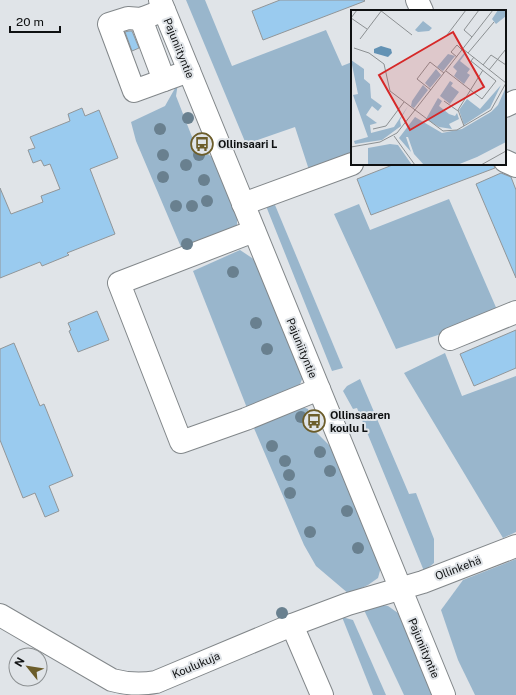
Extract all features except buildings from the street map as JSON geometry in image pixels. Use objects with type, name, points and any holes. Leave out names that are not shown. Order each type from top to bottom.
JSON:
[{"type":"street","points":[[417,0],[422,10]]},
{"type":"street","points":[[162,5],[141,19],[128,18],[109,24],[134,91],[189,71]]},
{"type":"street","name":"Pajuniityntie","points":[[162,5],[444,695]]},
{"type":"street","points":[[141,19],[164,80]]},
{"type":"street","points":[[506,106],[516,101]]},
{"type":"street","points":[[506,161],[516,166]]},
{"type":"street","points":[[243,204],[351,164]]},
{"type":"street","points":[[254,231],[119,284],[181,442],[246,419],[319,389]]},
{"type":"street","points":[[450,339],[516,312]]},
{"type":"street","name":"Ollinkehä","points":[[400,588],[423,582],[516,546]]},
{"type":"street","name":"Koulukuja","points":[[0,615],[112,680],[142,685],[156,682],[292,625],[348,604],[400,588]]},
{"type":"street","points":[[292,625],[322,695]]},
{"type":"shaded area","points":[[186,0],[205,0],[232,66],[326,30],[342,66],[351,62],[351,154],[309,170],[295,127],[246,144]]},
{"type":"shaded area","points":[[178,83],[176,96],[194,142],[214,159],[237,215],[237,226],[184,254],[136,141],[131,122],[165,106]]},
{"type":"shaded area","points":[[449,199],[498,312],[396,349],[334,214],[359,204],[370,230]]},
{"type":"shaded area","points":[[275,205],[343,368],[332,371],[266,206]]},
{"type":"shaded area","points":[[240,250],[255,260],[303,377],[298,389],[247,408],[193,271]]},
{"type":"shaded area","points":[[445,353],[462,396],[516,376],[516,532],[503,538],[404,373]]},
{"type":"shaded area","points":[[360,379],[409,494],[416,493],[434,539],[434,563],[424,571],[357,408],[353,409],[343,391],[347,386]]},
{"type":"shaded area","points":[[300,406],[308,409],[311,427],[332,448],[381,567],[378,578],[368,585],[349,594],[316,566],[304,545],[253,426]]},
{"type":"shaded area","points":[[516,559],[516,695],[475,695],[458,660],[441,610],[463,580]]},
{"type":"shaded area","points":[[377,604],[388,606],[398,613],[433,695],[404,695],[364,610]]},
{"type":"shaded area","points":[[342,617],[353,620],[386,695],[373,695]]},
{"type":"place","name":"Ollinsaari L","points":[[202,144]]},
{"type":"place","name":"Ollinsaaren koulu L","points":[[314,421]]}]
